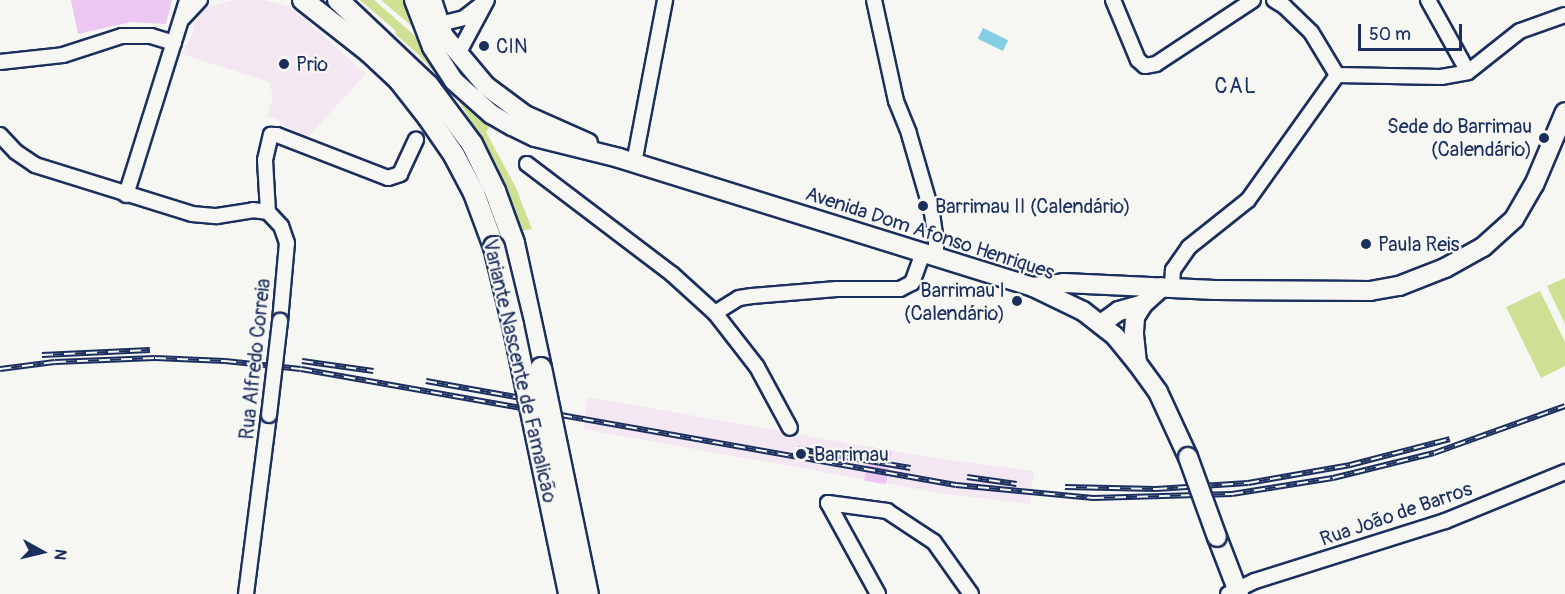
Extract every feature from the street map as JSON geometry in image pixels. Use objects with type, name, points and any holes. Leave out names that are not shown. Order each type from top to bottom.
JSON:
[{"type":"highway","name":"Variante Nascente de Famalicão","points":[[303,0],[369,52],[399,80],[454,155],[474,193],[494,247],[516,337],[569,594]]},
{"type":"highway","name":"Variante Nascente de Famalicão","points":[[338,0],[428,85],[472,144],[495,191],[514,243],[588,594]]},
{"type":"main road","name":"Avenida Dom Afonso Henriques","points":[[414,0],[438,36],[458,54],[486,86],[525,115],[627,161]]},
{"type":"main road","name":"Avenida Dom Afonso Henriques","points":[[432,0],[438,36],[454,81],[491,114],[535,137],[627,161],[1033,287],[1083,311],[1101,324],[1115,336],[1158,392],[1188,457],[1235,592]]},
{"type":"main road","points":[[1033,287],[1058,283],[1370,291],[1399,286],[1445,268],[1483,247],[1514,219],[1534,184],[1565,112]]},
{"type":"main road","points":[[1083,311],[1092,296],[1113,284]]},
{"type":"main road","points":[[1101,324],[1119,311],[1143,304],[1167,287]]},
{"type":"main road","points":[[1137,363],[1134,325],[1135,317],[1143,304]]},
{"type":"street","points":[[126,195],[187,0]]},
{"type":"street","points":[[180,22],[200,0]]},
{"type":"street","points":[[438,36],[476,10],[486,0]]},
{"type":"street","points":[[458,54],[486,0]]},
{"type":"street","points":[[627,161],[665,0]]},
{"type":"street","points":[[715,313],[733,300],[752,296],[837,289],[900,289],[912,283],[929,255],[936,240],[932,213],[909,134],[896,101],[874,0]]},
{"type":"street","points":[[1113,0],[1138,60],[1145,66],[1156,64],[1254,0]]},
{"type":"street","points":[[1274,0],[1284,6],[1311,32],[1337,75]]},
{"type":"street","points":[[1428,0],[1468,72]]},
{"type":"street","points":[[1337,75],[1441,77],[1468,72],[1520,31],[1565,15]]},
{"type":"street","points":[[0,62],[63,55],[122,36],[151,36],[174,43]]},
{"type":"street","points":[[1167,287],[1173,270],[1189,247],[1248,200],[1337,75]]},
{"type":"street","points":[[0,135],[16,152],[35,165],[192,214],[217,216],[253,210],[268,212],[265,160],[271,135],[277,135],[388,178],[400,174],[416,139]]},
{"type":"street","points":[[527,164],[672,274],[715,313],[757,367],[790,428]]},
{"type":"street","name":"Rua Alfredo Correia","points":[[246,594],[280,321],[287,243],[281,226],[268,212]]},
{"type":"street","name":"Rua João de Barros","points":[[1235,592],[1445,521],[1565,472]]},
{"type":"street","points":[[878,594],[828,503],[887,511],[934,542],[971,594]]},
{"type":"shaded area","name":"Prio","points":[[234,0],[264,0],[290,7],[366,74],[307,138],[267,116],[273,97],[269,82],[182,54],[193,33],[194,21],[200,14],[207,7]]},
{"type":"shaded area","points":[[588,397],[921,456],[1034,471],[1030,504],[946,494],[583,429]]},
{"type":"green space","points":[[360,0],[374,0],[414,35],[492,123],[486,132],[516,188],[532,229],[522,231],[498,167],[457,98],[418,54],[395,34],[396,31]]},
{"type":"green space","points":[[381,0],[404,0],[415,29]]},
{"type":"green space","points":[[1565,278],[1565,324],[1547,286]]},
{"type":"green space","points":[[1540,291],[1565,342],[1565,366],[1541,378],[1506,307]]},
{"type":"water","points":[[983,28],[1008,40],[1003,51],[978,39]]},
{"type":"building","points":[[71,0],[172,0],[166,24],[131,22],[78,34]]},
{"type":"building","points":[[870,447],[892,451],[886,484],[864,480]]},
{"type":"railway","points":[[42,355],[150,350]]},
{"type":"railway","points":[[0,369],[55,362],[155,358],[225,361],[301,369],[956,485],[1093,498],[1232,494],[1333,478],[1434,453],[1565,406]]},
{"type":"railway","points":[[302,361],[373,371]]},
{"type":"railway","points":[[426,381],[521,398]]},
{"type":"railway","points":[[1065,487],[1156,489],[1248,483],[1350,465],[1450,439]]},
{"type":"railway","points":[[798,449],[910,468]]},
{"type":"railway","points":[[967,477],[1017,484]]},
{"type":"place","name":"CIN","points":[[484,46]]},
{"type":"place","name":"Prio","points":[[284,64]]},
{"type":"place","name":"Sede do Barrimau (Calendário)","points":[[1544,138]]},
{"type":"place","name":"Barrimau II (Calendário)","points":[[923,206]]},
{"type":"place","name":"Paula Reis","points":[[1366,244]]},
{"type":"place","name":"Barrimau I (Calendário)","points":[[1017,301]]},
{"type":"place","name":"Barrimau","points":[[801,454]]},
{"type":"district","name":"CAL","points":[[1236,87]]}]
